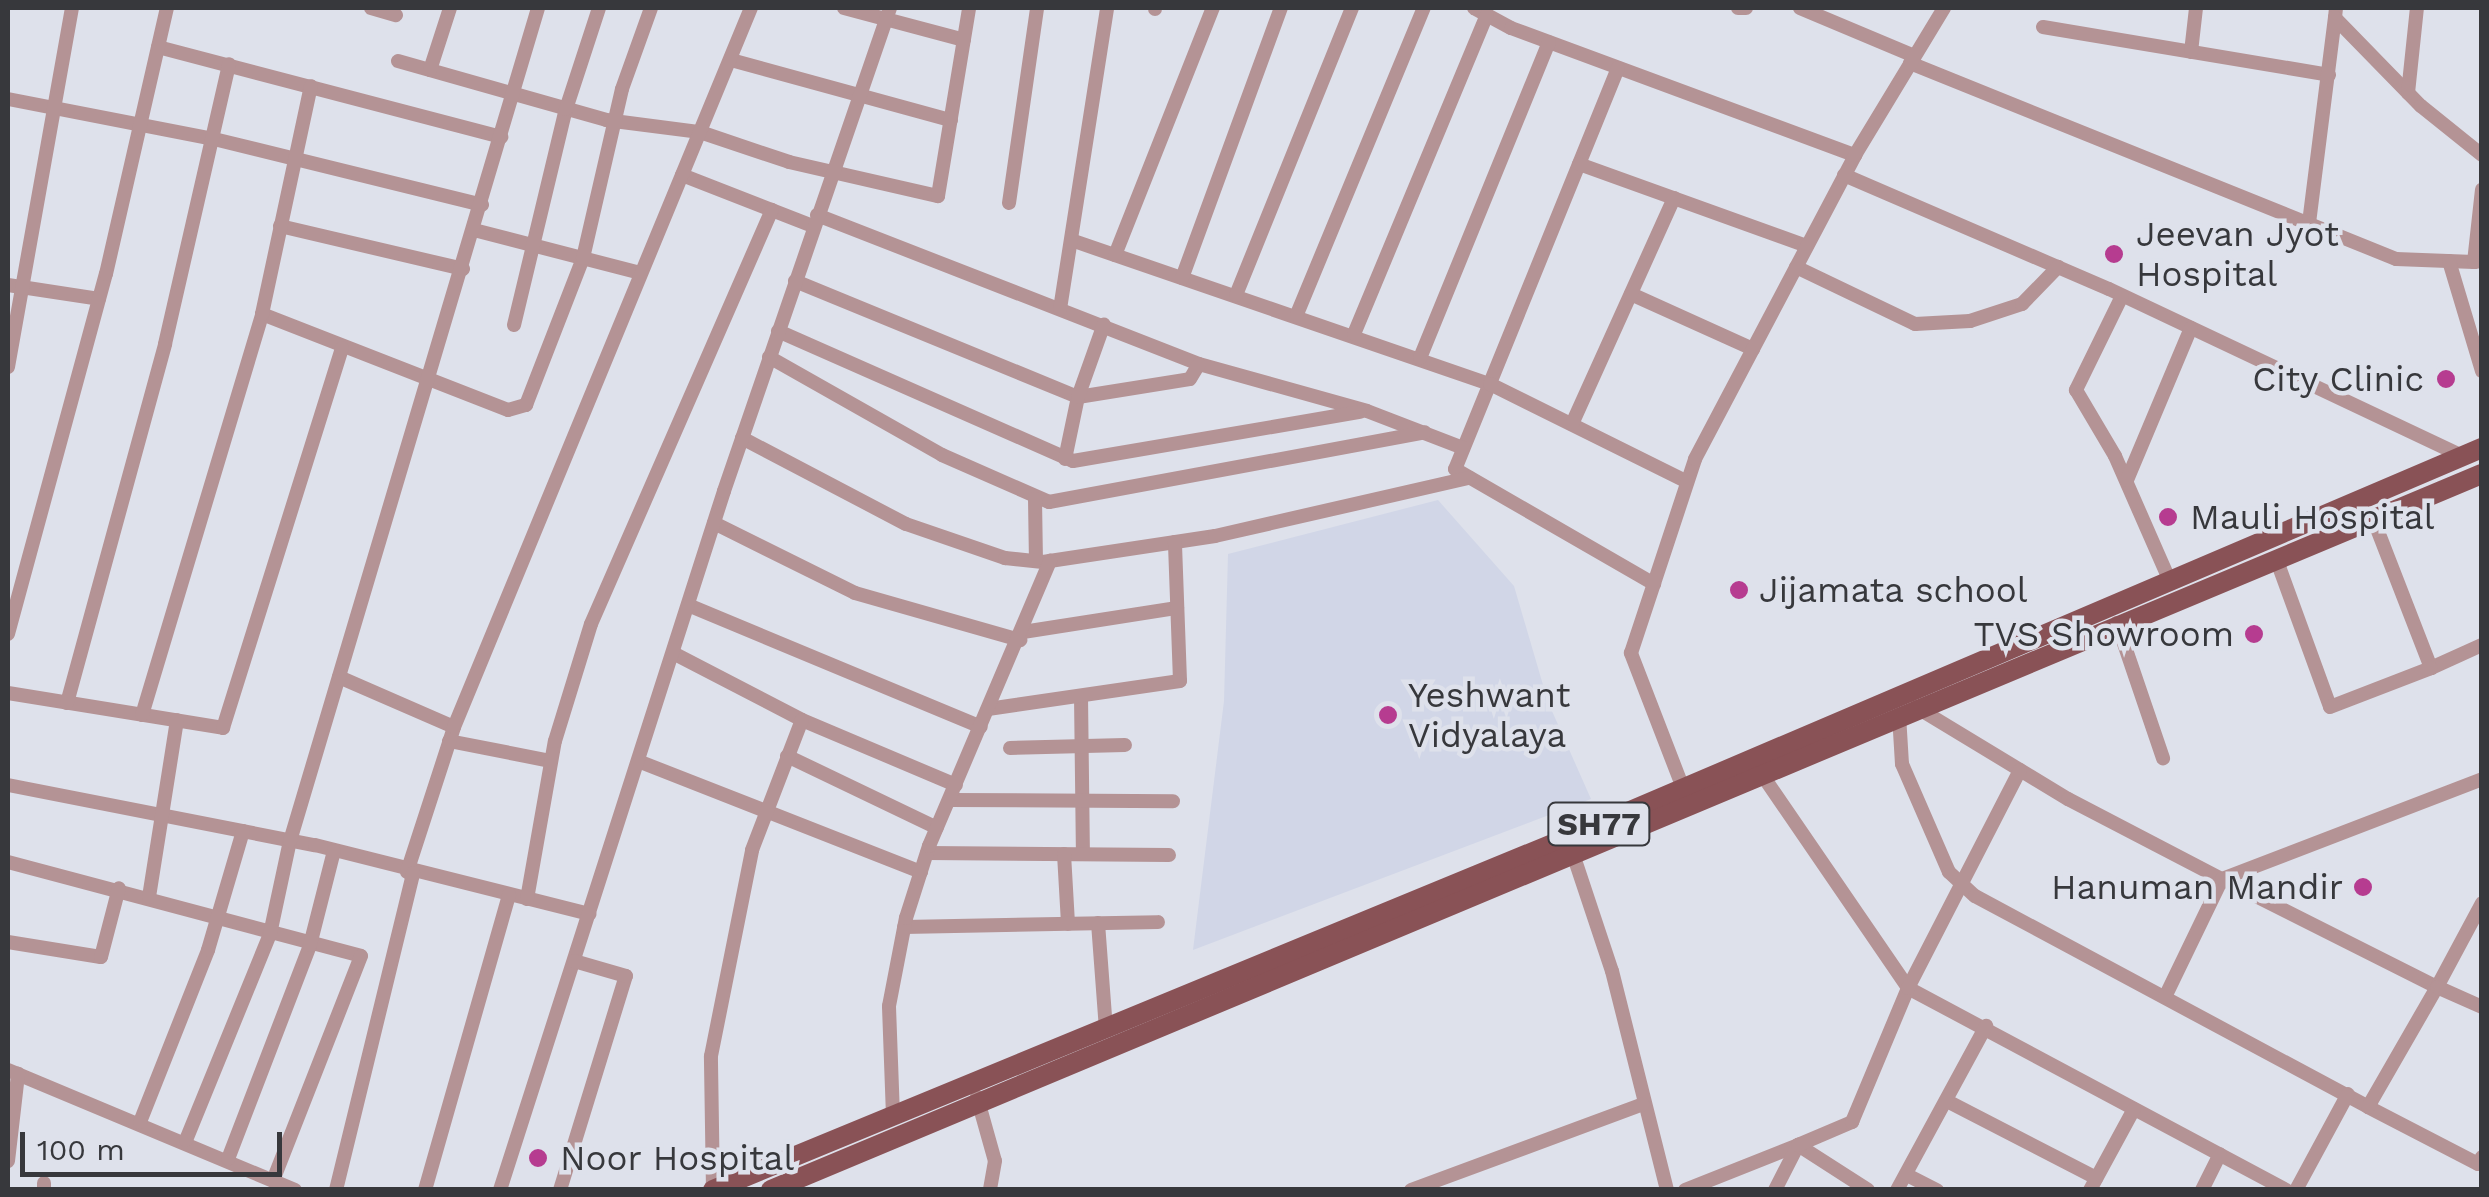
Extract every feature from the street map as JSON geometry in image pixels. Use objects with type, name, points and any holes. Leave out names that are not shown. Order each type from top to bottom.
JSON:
[{"type":"main road","name":"SH77","points":[[771,1190],[1106,1029],[1292,946],[1683,788],[2472,452]]},
{"type":"main road","name":"SH77","points":[[713,1190],[894,1116],[975,1092],[1574,858],[1907,711],[2482,474]]},
{"type":"street","points":[[8,367],[26,288],[72,8]]},
{"type":"street","points":[[8,634],[99,299],[167,8]]},
{"type":"street","points":[[371,8],[396,15]]},
{"type":"street","points":[[430,70],[450,8]]},
{"type":"street","points":[[186,1140],[270,934],[290,840],[538,8]]},
{"type":"street","points":[[514,325],[566,109],[599,8]]},
{"type":"street","points":[[262,314],[429,383],[508,410],[526,405],[584,258],[614,122],[651,8]]},
{"type":"street","points":[[336,1190],[410,873],[452,734],[751,8]]},
{"type":"street","points":[[844,8],[888,14],[964,40]]},
{"type":"street","points":[[398,61],[614,122],[700,132],[938,196],[969,8]]},
{"type":"street","points":[[1009,204],[1037,8]]},
{"type":"street","points":[[1060,308],[1074,240],[1107,8]]},
{"type":"street","points":[[1115,255],[1214,8]]},
{"type":"street","points":[[1182,278],[1281,8]]},
{"type":"street","points":[[1236,295],[1352,8]]},
{"type":"street","points":[[1297,314],[1424,8]]},
{"type":"street","points":[[1738,8],[1746,8]]},
{"type":"street","points":[[1800,8],[1912,60],[2396,259],[2478,262],[2482,189]]},
{"type":"street","points":[[1683,788],[1631,653],[1688,482],[1844,175],[1944,8]]},
{"type":"street","points":[[2191,52],[2196,8]]},
{"type":"street","points":[[2408,93],[2417,8]]},
{"type":"street","points":[[1354,334],[1480,11],[1550,42],[1855,155]]},
{"type":"street","points":[[2309,223],[2336,12]]},
{"type":"street","points":[[2336,12],[2408,93],[2482,155]]},
{"type":"street","points":[[500,1190],[769,356],[888,14]]},
{"type":"street","points":[[2042,27],[2329,74]]},
{"type":"street","points":[[1420,358],[1550,42]]},
{"type":"street","points":[[158,47],[501,138]]},
{"type":"street","points":[[732,60],[950,120]]},
{"type":"street","points":[[68,703],[230,64]]},
{"type":"street","points":[[1618,68],[1455,470],[1654,584]]},
{"type":"street","points":[[142,715],[262,314],[311,86]]},
{"type":"street","points":[[8,98],[214,139],[482,205]]},
{"type":"street","points":[[1579,164],[1807,246]]},
{"type":"street","points":[[682,175],[772,210],[815,220],[1104,324],[1199,364],[1368,411],[1463,448]]},
{"type":"street","points":[[1844,175],[2472,452]]},
{"type":"street","points":[[1572,424],[1674,198]]},
{"type":"street","points":[[527,899],[551,761],[591,624],[772,210]]},
{"type":"street","points":[[280,226],[463,269]]},
{"type":"street","points":[[474,230],[640,273]]},
{"type":"street","points":[[1074,240],[1297,314],[1490,384],[1688,482]]},
{"type":"street","points":[[2449,261],[2482,371]]},
{"type":"street","points":[[1796,266],[1915,324],[1970,321],[2022,304],[2058,267]]},
{"type":"street","points":[[794,281],[1078,398],[1190,380],[1199,364]]},
{"type":"street","points":[[8,285],[99,299]]},
{"type":"street","points":[[1632,294],[1753,349]]},
{"type":"street","points":[[2122,296],[2076,390],[2127,480],[2170,581]]},
{"type":"street","points":[[1066,459],[1078,398],[1104,324]]},
{"type":"street","points":[[2127,480],[2192,328]]},
{"type":"street","points":[[778,331],[1066,459],[1368,411]]},
{"type":"street","points":[[8,694],[223,728],[230,720],[342,348]]},
{"type":"street","points":[[769,356],[871,418],[1035,499],[1157,486],[1425,432]]},
{"type":"street","points":[[742,438],[906,524],[1005,558],[1043,561],[1174,542],[1469,478]]},
{"type":"street","points":[[894,1116],[889,1006],[904,927],[937,828],[1021,636],[1043,561],[1035,499]]},
{"type":"street","points":[[2374,521],[2431,668]]},
{"type":"street","points":[[714,523],[856,593],[1021,636],[1177,608]]},
{"type":"street","points":[[988,710],[1180,680],[1174,542]]},
{"type":"street","points":[[2277,560],[2330,708],[2482,645]]},
{"type":"street","points":[[688,605],[981,727]]},
{"type":"street","points":[[2117,623],[2163,758]]},
{"type":"street","points":[[673,653],[802,720],[956,785]]},
{"type":"street","points":[[339,677],[452,734],[551,761]]},
{"type":"street","points":[[1080,696],[1083,854]]},
{"type":"street","points":[[2480,1162],[2368,1108],[1965,887],[1950,872],[1902,764],[1907,711],[2222,879],[2482,1008]]},
{"type":"street","points":[[149,897],[177,720]]},
{"type":"street","points":[[713,1190],[711,1056],[762,813],[802,720]]},
{"type":"street","points":[[1010,748],[1125,745]]},
{"type":"street","points":[[787,756],[937,828]]},
{"type":"street","points":[[638,761],[920,872]]},
{"type":"street","points":[[1686,1190],[1852,1122],[1908,988],[1965,887],[2020,770]]},
{"type":"street","points":[[1763,776],[1908,988],[1986,1026],[2287,1190]]},
{"type":"street","points":[[2165,997],[2222,879],[2482,779]]},
{"type":"street","points":[[8,785],[290,840],[410,873],[589,914]]},
{"type":"street","points":[[950,800],[1173,801]]},
{"type":"street","points":[[140,1122],[218,918],[243,831]]},
{"type":"street","points":[[228,1159],[310,945],[334,851]]},
{"type":"street","points":[[927,853],[1169,855]]},
{"type":"street","points":[[1064,854],[1068,924]]},
{"type":"street","points":[[1574,858],[1612,972],[1667,1190]]},
{"type":"street","points":[[8,862],[119,888],[270,934],[361,956],[273,1180]]},
{"type":"street","points":[[8,942],[101,957],[119,888]]},
{"type":"street","points":[[424,1190],[509,895]]},
{"type":"street","points":[[2368,1108],[2482,903]]},
{"type":"street","points":[[904,927],[1158,922]]},
{"type":"street","points":[[1098,924],[1106,1029]]},
{"type":"street","points":[[560,1190],[626,976],[574,961]]},
{"type":"street","points":[[1898,1190],[1986,1026]]},
{"type":"street","points":[[8,1161],[13,1072],[186,1140],[295,1190]]},
{"type":"street","points":[[975,1092],[995,1161],[990,1190]]},
{"type":"street","points":[[2296,1190],[2348,1094]]},
{"type":"street","points":[[1948,1101],[2093,1184],[2134,1108]]},
{"type":"street","points":[[1411,1190],[1644,1104]]},
{"type":"street","points":[[1774,1190],[1798,1145]]},
{"type":"street","points":[[1798,1145],[1868,1190]]},
{"type":"street","points":[[2202,1190],[2220,1154]]},
{"type":"street","points":[[1907,1175],[1938,1190]]},
{"type":"shaded area","name":"Yeshwant Vidyalaya","points":[[1438,500],[1514,586],[1548,702],[1591,799],[1193,950],[1224,701],[1228,554]]},
{"type":"place","name":"Jeevan Jyot Hospital","points":[[2114,254]]},
{"type":"place","name":"City Clinic","points":[[2446,379]]},
{"type":"place","name":"Mauli Hospital","points":[[2168,517]]},
{"type":"place","name":"Jijamata school","points":[[1739,590]]},
{"type":"place","name":"TVS Showroom","points":[[2254,634]]},
{"type":"place","name":"Yeshwant Vidyalaya","points":[[1388,715]]},
{"type":"place","name":"Hanuman Mandir","points":[[2363,887]]},
{"type":"place","name":"Noor Hospital","points":[[538,1158]]}]
